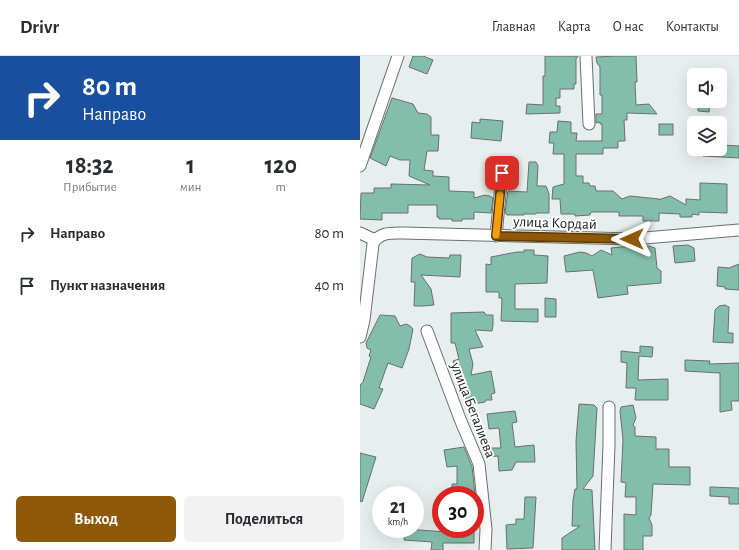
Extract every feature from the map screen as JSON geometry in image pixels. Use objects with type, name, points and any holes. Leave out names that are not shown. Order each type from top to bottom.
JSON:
[{"type":"street","points":[[360,166],[398,56]]},
{"type":"street","points":[[586,56],[589,124]]},
{"type":"street","points":[[496,236],[502,173]]},
{"type":"street","name":"улица Кордай","points":[[377,238],[389,233],[418,233],[632,239],[739,230]]},
{"type":"street","points":[[360,233],[377,238],[365,264],[364,320],[360,338]]},
{"type":"street","name":"улица Бегалиева","points":[[428,331],[460,419],[479,464],[486,529],[485,550]]},
{"type":"street","points":[[606,550],[609,444],[608,407]]},
{"type":"building","points":[[413,56],[423,56],[433,60],[427,74],[409,67]]},
{"type":"building","points":[[545,56],[578,56],[576,59],[576,84],[574,84],[574,89],[560,89],[560,98],[556,98],[556,106],[560,106],[560,113],[526,114],[527,104],[543,105]]},
{"type":"building","points":[[636,56],[636,105],[649,104],[657,114],[627,113],[627,120],[624,120],[625,141],[618,141],[618,148],[603,148],[603,154],[576,154],[576,176],[583,176],[583,183],[589,183],[590,186],[595,186],[596,191],[613,191],[622,199],[630,196],[659,199],[658,200],[670,196],[686,205],[686,199],[700,200],[700,183],[727,184],[727,213],[699,212],[699,215],[692,214],[692,217],[680,217],[680,214],[659,213],[659,221],[643,221],[643,216],[619,216],[619,212],[591,212],[590,215],[575,216],[575,214],[561,214],[560,199],[552,199],[553,187],[564,184],[564,154],[553,154],[554,143],[549,143],[550,132],[557,132],[558,121],[571,122],[571,133],[577,133],[576,141],[602,141],[602,124],[600,124],[600,122],[596,123],[596,114],[602,114],[602,95],[600,95],[600,67],[597,63],[596,57]]},
{"type":"building","points":[[392,98],[413,104],[418,113],[427,114],[431,117],[431,135],[439,135],[438,151],[427,151],[424,170],[433,171],[433,176],[449,177],[449,191],[474,192],[474,198],[485,195],[490,196],[493,198],[491,213],[474,212],[474,219],[452,221],[452,219],[439,219],[439,217],[437,217],[437,205],[408,205],[408,213],[382,213],[382,220],[360,219],[361,193],[374,193],[374,188],[391,188],[391,184],[430,185],[409,176],[410,160],[400,160],[390,156],[386,166],[370,158]]},
{"type":"building","points":[[698,108],[709,108],[709,112],[698,111]]},
{"type":"building","points":[[480,119],[503,121],[501,141],[471,138],[472,122],[480,123]]},
{"type":"building","points":[[659,124],[673,124],[673,135],[659,135]]},
{"type":"building","points":[[727,145],[739,146],[739,158],[703,156],[727,156]]},
{"type":"building","points":[[529,162],[536,162],[538,166],[537,186],[546,186],[549,194],[549,213],[507,215],[505,213],[508,191],[527,192]]},
{"type":"building","points":[[688,245],[694,248],[695,261],[675,263],[673,246]]},
{"type":"building","points":[[634,246],[634,248],[649,246],[655,248],[657,268],[661,271],[661,283],[627,286],[628,294],[598,298],[593,270],[566,272],[564,256],[580,252],[592,256],[601,250],[612,255],[611,248]]},
{"type":"building","points":[[524,250],[534,250],[534,255],[548,256],[547,283],[515,284],[515,309],[538,309],[538,322],[501,321],[502,298],[499,298],[499,292],[486,292],[486,264],[491,265],[491,257],[524,252]]},
{"type":"building","points":[[420,254],[427,257],[449,258],[450,255],[461,255],[460,277],[421,275],[431,289],[434,305],[414,306],[415,282],[411,282],[412,258]]},
{"type":"building","points":[[739,264],[739,290],[725,289],[725,287],[717,286],[718,267],[729,268]]},
{"type":"building","points":[[545,298],[556,299],[556,317],[545,317]]},
{"type":"building","points":[[725,305],[729,307],[728,333],[733,333],[733,343],[713,342],[715,310],[719,306]]},
{"type":"building","points":[[484,312],[486,315],[493,315],[492,331],[475,330],[483,347],[469,349],[473,364],[471,375],[491,371],[495,393],[491,394],[492,400],[467,405],[462,375],[457,376],[453,361],[459,359],[455,343],[451,343],[451,313]]},
{"type":"building","points":[[380,315],[395,316],[400,326],[406,324],[413,329],[409,349],[402,368],[388,363],[379,388],[383,389],[374,409],[360,404],[360,385],[363,382],[371,357],[369,356],[371,350],[367,348],[366,343]]},
{"type":"building","points":[[640,346],[653,347],[652,357],[639,356],[638,380],[668,379],[668,400],[635,400],[636,388],[626,388],[627,363],[621,362],[621,351],[640,353]]},
{"type":"building","points":[[685,360],[710,361],[709,364],[739,363],[739,401],[731,401],[732,410],[720,412],[720,373],[685,371]]},
{"type":"building","points":[[579,404],[594,405],[597,408],[593,476],[583,489],[592,490],[595,550],[562,550],[562,538],[580,526],[572,526],[573,500],[575,489],[577,489],[576,441]]},
{"type":"building","points":[[633,405],[636,418],[633,425],[635,427],[635,436],[656,437],[656,449],[669,449],[669,467],[690,467],[690,485],[653,484],[651,515],[649,518],[652,525],[652,536],[643,536],[643,550],[624,550],[624,514],[636,515],[636,497],[625,497],[626,483],[621,482],[623,440],[620,411],[621,407]]},
{"type":"building","points":[[515,411],[517,422],[512,423],[515,447],[534,445],[535,462],[516,462],[512,470],[499,471],[498,456],[487,457],[487,448],[501,448],[499,428],[489,429],[487,414]]},
{"type":"building","points":[[464,447],[472,467],[474,486],[452,486],[452,484],[457,484],[457,466],[447,467],[444,450]]},
{"type":"building","points":[[360,453],[376,457],[362,502],[360,501]]},
{"type":"building","points":[[710,487],[739,488],[739,504],[729,504],[729,497],[710,496]]},
{"type":"building","points":[[525,497],[536,497],[533,548],[507,549],[506,525],[516,524],[516,519],[524,519]]},
{"type":"building","points":[[424,530],[432,531],[432,538],[474,538],[474,543],[443,543],[443,550],[431,550],[432,542],[404,540],[404,538],[424,538]]},
{"type":"slow traffic","points":[[496,235],[500,195]]},
{"type":"route","points":[[502,173],[496,236],[632,239]]}]
